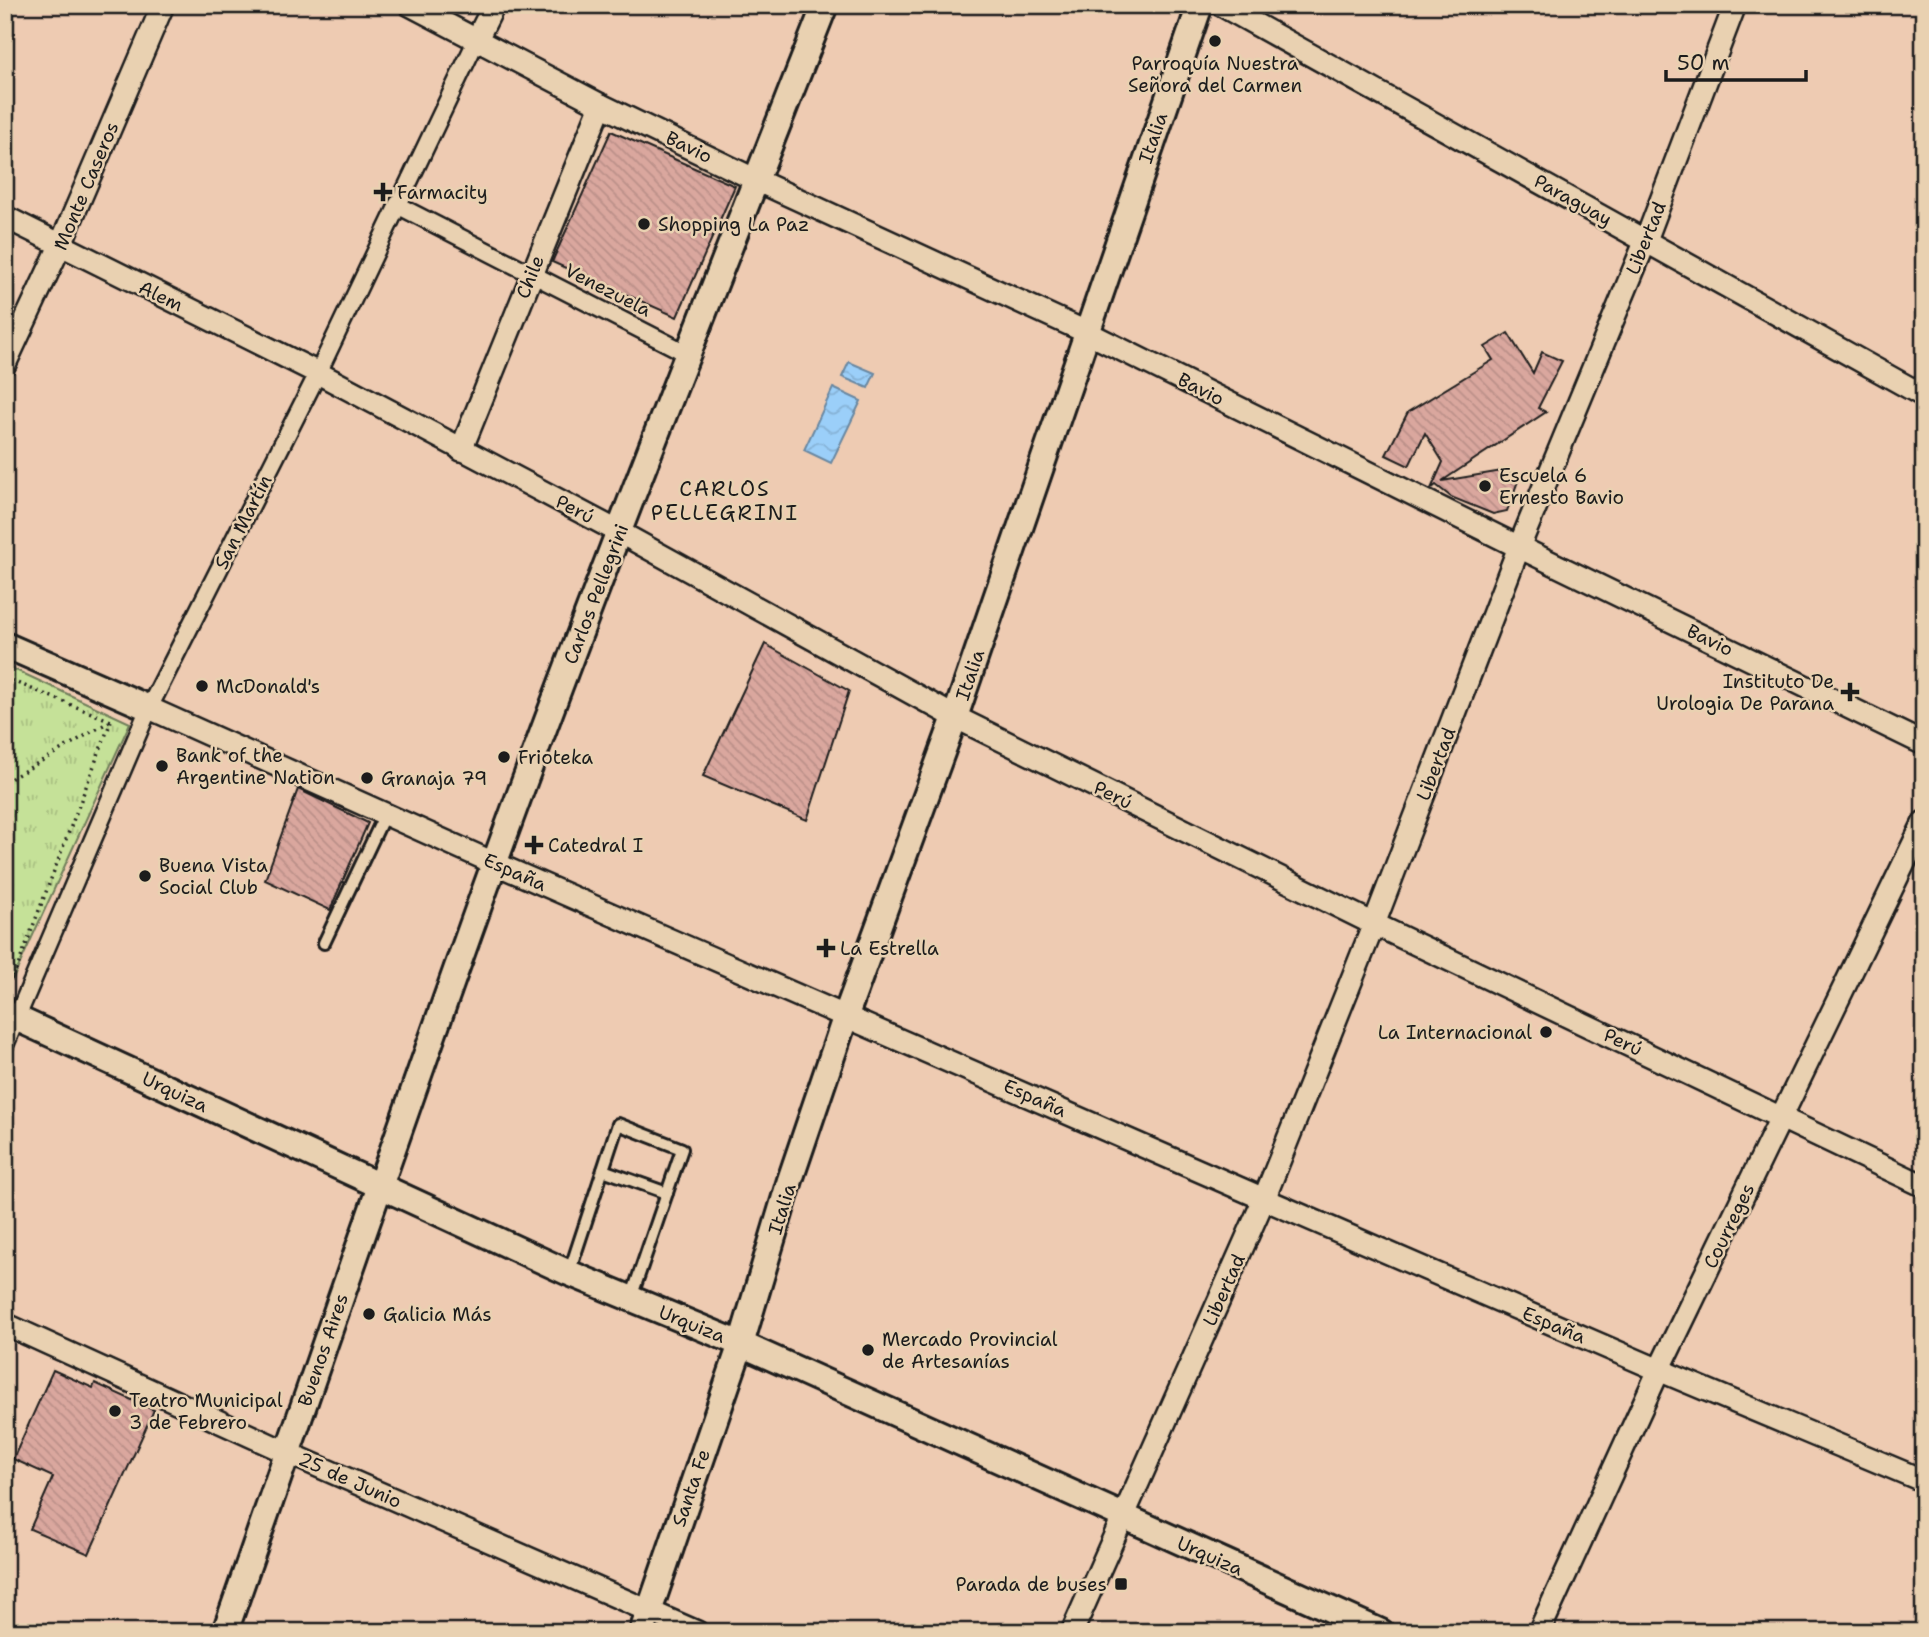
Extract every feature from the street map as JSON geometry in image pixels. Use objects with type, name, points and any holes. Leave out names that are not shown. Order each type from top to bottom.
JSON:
[{"type":"street","name":"Monte Caseros","points":[[5,365],[60,246],[163,5]]},
{"type":"street","name":"Bavio","points":[[410,5],[601,105],[756,180],[1086,332],[1924,744]]},
{"type":"street","name":"San Martín","points":[[5,1045],[10,1015],[149,708],[318,373],[494,5]]},
{"type":"street","name":"Carlos Pellegrini","points":[[378,1186],[494,863],[619,532],[825,5]]},
{"type":"street","name":"Italia","points":[[741,1344],[790,1180],[846,1014],[955,717],[1200,5]]},
{"type":"street","name":"Paraguay","points":[[1221,5],[1924,396]]},
{"type":"street","name":"Libertad","points":[[1072,1632],[1125,1518],[1264,1199],[1374,924],[1519,547],[1646,240],[1735,5]]},
{"type":"street","name":"Chile","points":[[461,450],[601,105]]},
{"type":"street","name":"Venezuela","points":[[397,205],[688,354]]},
{"type":"street","name":"Alem","points":[[5,217],[318,373]]},
{"type":"street","name":"Perú","points":[[318,373],[619,532],[955,717],[1374,924],[1924,1186]]},
{"type":"street","points":[[5,645],[149,708]]},
{"type":"street","name":"España","points":[[149,708],[494,863],[846,1014],[1264,1199],[1659,1370],[1924,1480]]},
{"type":"street","name":"Courreges","points":[[1539,1632],[1659,1370],[1924,822]]},
{"type":"street","name":"Urquiza","points":[[10,1015],[569,1273],[741,1344],[1381,1632]]},
{"type":"street","name":"Buenos Aires","points":[[225,1632],[378,1186]]},
{"type":"street","name":"25 de Junio","points":[[5,1324],[288,1453],[645,1621],[697,1632]]},
{"type":"street","name":"Santa Fe","points":[[645,1621],[741,1344]]},
{"type":"lane","points":[[324,943],[385,814]]},
{"type":"lane","points":[[569,1273],[618,1124],[682,1149],[631,1299]]},
{"type":"lane","points":[[603,1170],[667,1193]]},
{"type":"path","points":[[5,678],[111,721]]},
{"type":"path","points":[[5,782],[111,721]]},
{"type":"path","points":[[13,979],[111,721]]},
{"type":"path","points":[[5,955],[13,979]]},
{"type":"path","points":[[5,976],[13,979]]},
{"type":"green space","points":[[5,665],[130,723],[13,979],[5,976]]},
{"type":"water","points":[[849,362],[875,373],[868,388],[842,377]]},
{"type":"water","points":[[833,388],[861,401],[831,463],[804,450]]},
{"type":"building","name":"Shopping La Paz","points":[[611,131],[735,186],[677,317],[552,262]]},
{"type":"building","points":[[1508,333],[1533,373],[1542,352],[1562,361],[1538,408],[1546,412],[1442,481],[1508,470],[1518,481],[1507,511],[1493,514],[1451,497],[1436,485],[1431,489],[1443,462],[1425,433],[1409,466],[1386,455],[1408,412],[1493,360],[1485,347]]},
{"type":"building","points":[[765,644],[849,691],[807,820],[703,776]]},
{"type":"building","points":[[298,789],[368,823],[330,910],[265,880]]},
{"type":"building","points":[[53,1370],[93,1388],[95,1383],[154,1410],[89,1554],[30,1529],[53,1477],[13,1459]]},
{"type":"place","name":"Parroquía Nuestra Señora del Carmen","points":[[1215,41]]},
{"type":"place","name":"Farmacity","points":[[383,192]]},
{"type":"place","name":"Shopping La Paz","points":[[644,224]]},
{"type":"place","name":"Escuela 6 Ernesto Bavio","points":[[1485,486]]},
{"type":"place","name":"McDonald's","points":[[202,686]]},
{"type":"place","name":"Instituto De Urologia De Parana","points":[[1850,692]]},
{"type":"place","name":"Frioteka","points":[[504,757]]},
{"type":"place","name":"Bank of the Argentine Nation","points":[[162,766]]},
{"type":"place","name":"Granaja 79","points":[[367,778]]},
{"type":"place","name":"Catedral I","points":[[534,845]]},
{"type":"place","name":"Buena Vista Social Club","points":[[145,876]]},
{"type":"place","name":"La Estrella","points":[[826,948]]},
{"type":"place","name":"La Internacional","points":[[1546,1032]]},
{"type":"place","name":"Galicia Más","points":[[369,1314]]},
{"type":"place","name":"Mercado Provincial de Artesanías","points":[[868,1350]]},
{"type":"place","name":"Teatro Municipal 3 de Febrero","points":[[115,1411]]},
{"type":"place","name":"Parada de buses","points":[[1121,1584]]},
{"type":"district","name":"CARLOS PELLEGRINI","points":[[725,501]]}]
